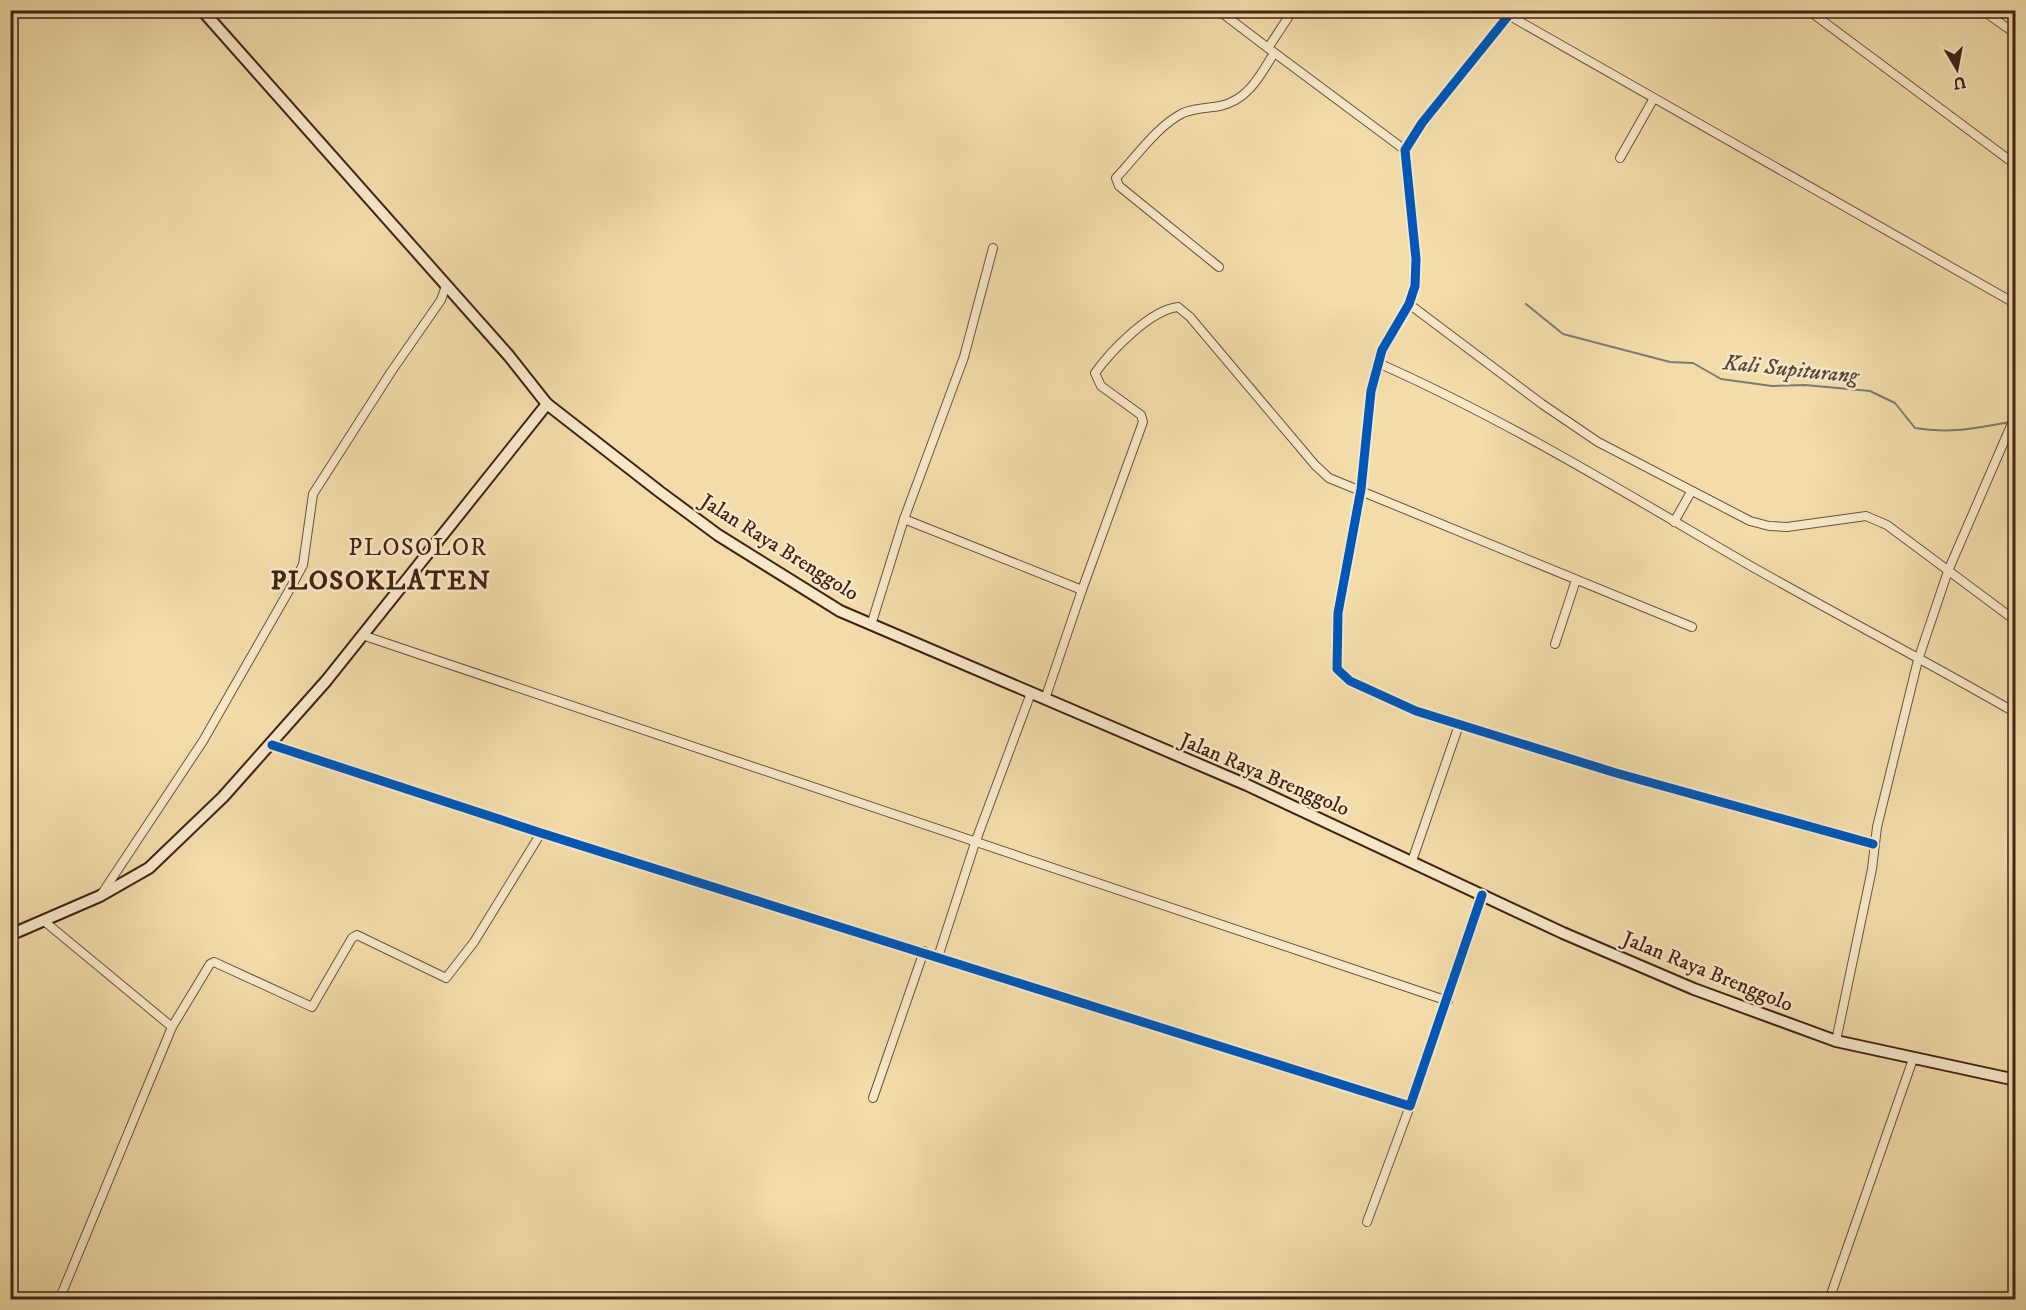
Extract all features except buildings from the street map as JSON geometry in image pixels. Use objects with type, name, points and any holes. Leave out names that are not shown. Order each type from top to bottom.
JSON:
[{"type":"main road","name":"Jalan Raya Brenggolo","points":[[202,10],[547,404],[718,535],[809,594],[871,625],[1247,785],[1482,895],[1694,989],[1836,1041],[2016,1080]]},
{"type":"main road","points":[[10,935],[100,897],[149,868],[223,797],[272,744],[362,635],[547,404]]},
{"type":"street","points":[[1218,10],[1405,150]]},
{"type":"street","points":[[1220,267],[1119,186],[1116,177],[1170,121],[1185,112],[1220,106],[1241,98],[1259,79],[1293,10]]},
{"type":"street","points":[[1808,10],[2016,165]]},
{"type":"street","points":[[1982,10],[2016,34]]},
{"type":"street","points":[[1873,844],[1616,773],[1416,711],[1360,686],[1337,669],[1338,613],[1361,489],[1371,391],[1378,363],[1409,304],[1415,286],[1416,259],[1405,150],[1422,123],[1511,13],[1654,98],[2016,304]]},
{"type":"street","points":[[1620,158],[1654,98]]},
{"type":"street","points":[[871,625],[904,519],[964,357],[993,248]]},
{"type":"street","points":[[100,897],[203,741],[291,587],[303,565],[313,494],[391,372],[441,300],[446,286]]},
{"type":"street","points":[[1409,304],[1542,404],[1598,442],[1691,492],[1750,521],[1769,526],[1787,527],[1866,516],[1887,525],[2016,621]]},
{"type":"street","points":[[1045,699],[1143,422],[1141,415],[1101,386],[1095,373],[1107,357],[1126,339],[1170,308],[1178,307],[1190,316],[1315,465],[1329,478],[1361,489],[1692,627]]},
{"type":"street","points":[[1378,363],[1448,394],[1529,436],[1674,522],[2016,713]]},
{"type":"street","points":[[1836,1041],[1872,869],[1873,844],[1918,660],[1948,572],[2016,414]]},
{"type":"street","points":[[1674,522],[1691,492]]},
{"type":"street","points":[[904,519],[1082,591]]},
{"type":"street","points":[[1555,644],[1576,580]]},
{"type":"street","points":[[362,635],[1448,1001]]},
{"type":"street","points":[[938,957],[975,843],[1031,693]]},
{"type":"street","points":[[1412,861],[1459,725]]},
{"type":"street","points":[[272,744],[541,833],[924,951],[1410,1106]]},
{"type":"street","points":[[58,1299],[172,1027],[214,962],[312,1007],[352,938],[357,935],[446,978],[474,942],[541,833]]},
{"type":"street","points":[[1367,1222],[1448,1001],[1482,895]]},
{"type":"street","points":[[44,921],[172,1027]]},
{"type":"street","points":[[873,1098],[924,951]]},
{"type":"street","points":[[1829,1299],[1913,1059]]},
{"type":"waterway","name":"Kali Supiturang","points":[[1526,304],[1563,334],[1670,362],[1693,363],[1721,379],[1772,386],[1805,385],[1870,391],[1895,403],[1915,428],[1952,430],[2010,422]]},
{"type":"cycle path","points":[[1513,10],[1422,123],[1405,150],[1416,259],[1415,286],[1409,304],[1382,350],[1371,391],[1361,489],[1338,613],[1337,669],[1350,681],[1416,711],[1616,773],[1873,844]]},
{"type":"cycle path","points":[[272,745],[541,833],[1410,1106],[1482,895]]},
{"type":"district","name":"PLOSOLOR","points":[[418,547]]},
{"type":"district","name":"PLOSOKLATEN","points":[[381,580]]}]
